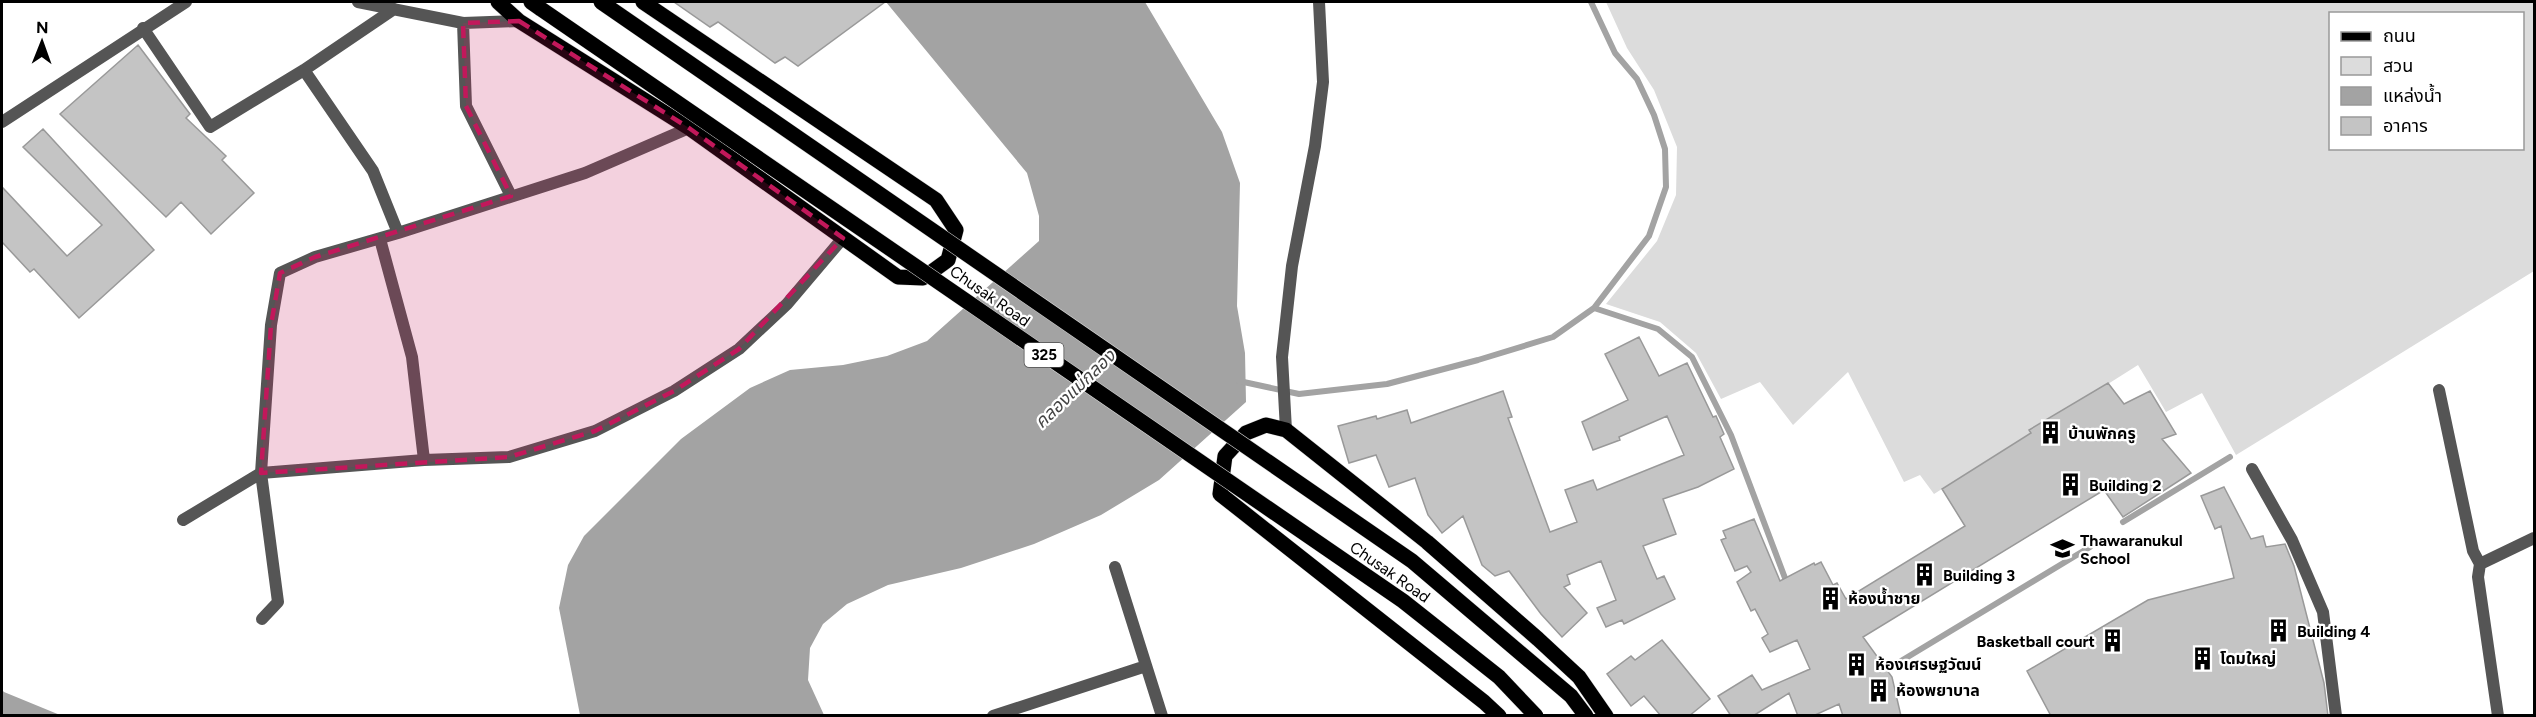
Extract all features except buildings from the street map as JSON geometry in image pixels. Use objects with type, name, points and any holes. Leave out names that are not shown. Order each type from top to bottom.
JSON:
[{"type":"main road","points":[[498,2],[519,21],[689,128],[898,277],[923,278],[948,260],[956,230],[936,200],[643,2]]},
{"type":"main road","name":"Chusak Road","points":[[601,2],[1412,561],[1571,696],[1586,716]]},
{"type":"main road","name":"Chusak Road","points":[[536,5],[1403,602],[1499,677],[1536,716]]},
{"type":"main road","points":[[1498,716],[1476,695],[1220,494],[1225,456],[1246,433],[1266,425],[1286,430],[1427,543],[1538,639],[1579,677],[1606,716]]},
{"type":"street","points":[[2,122],[186,2]]},
{"type":"street","points":[[358,2],[463,23],[519,21]]},
{"type":"street","points":[[1286,430],[1282,357],[1292,266],[1315,146],[1323,82],[1319,2]]},
{"type":"street","points":[[143,28],[210,127],[304,70],[394,9]]},
{"type":"street","points":[[463,23],[466,106],[511,196]]},
{"type":"street","points":[[304,70],[373,171],[398,233]]},
{"type":"street","points":[[262,619],[278,602],[261,473],[272,325],[280,273],[315,257],[380,239],[585,173],[689,128]]},
{"type":"street","points":[[183,520],[261,473],[424,460],[509,458],[595,431],[674,391],[739,349],[787,304],[843,238]]},
{"type":"street","points":[[380,239],[412,357],[424,460]]},
{"type":"street","points":[[2439,390],[2473,551],[2480,564],[2478,577],[2498,716]]},
{"type":"street","points":[[2252,469],[2292,540],[2323,612],[2336,716]]},
{"type":"street","points":[[2480,564],[2535,537]]},
{"type":"street","points":[[1114,567],[1162,716]]},
{"type":"street","points":[[993,716],[1146,666]]},
{"type":"highlighted area","points":[[519,21],[689,128],[843,238],[739,349],[674,391],[595,431],[509,457],[261,473],[271,325],[280,273],[315,257],[511,196],[466,106],[463,23]]},
{"type":"green space","points":[[1606,2],[2534,2],[2534,271],[2236,455],[2202,393],[2166,412],[2138,365],[1934,494],[1920,475],[1904,482],[1848,372],[1793,425],[1760,382],[1721,399],[1696,353],[1660,322],[1606,304],[1657,241],[1676,195],[1677,147],[1654,90],[1627,48]]},
{"type":"water","name":"คลองแม่กลอง","points":[[886,2],[1145,2],[1222,132],[1240,183],[1237,306],[1245,353],[1246,402],[1159,480],[1101,515],[1034,544],[961,568],[888,585],[847,604],[823,624],[810,648],[808,680],[824,715],[580,715],[559,608],[568,565],[584,536],[681,439],[750,388],[790,370],[843,365],[887,356],[927,341],[1039,241],[1039,216],[1027,173]]},
{"type":"water","points":[[2,690],[4,692],[60,715],[2,715]]},
{"type":"waterway","points":[[1239,381],[1299,394],[1387,384],[1553,337],[1594,308],[1649,236],[1666,187],[1665,149],[1654,115],[1637,79],[1615,53],[1591,2]]},
{"type":"waterway","points":[[1594,308],[1658,329],[1692,357],[1731,435],[1788,586]]},
{"type":"waterway","points":[[2123,522],[2230,457]]},
{"type":"waterway","points":[[1901,661],[2090,547]]},
{"type":"place","name":"บ้านพักครู","points":[[2050,433]]},
{"type":"place","name":"Building 2","points":[[2071,485]]},
{"type":"place","name":"Thawaranukul School","points":[[2062,549]]},
{"type":"place","name":"Building 3","points":[[1925,575]]},
{"type":"place","name":"ห้องน้ำชาย","points":[[1830,598]]},
{"type":"place","name":"Building 4","points":[[2279,631]]},
{"type":"place","name":"Basketball court","points":[[2113,641]]},
{"type":"place","name":"โดมใหญ่","points":[[2202,658]]},
{"type":"place","name":"ห้องเศรษฐวัฒน์","points":[[1857,664]]},
{"type":"place","name":"ห้องพยาบาล","points":[[1878,690]]}]
